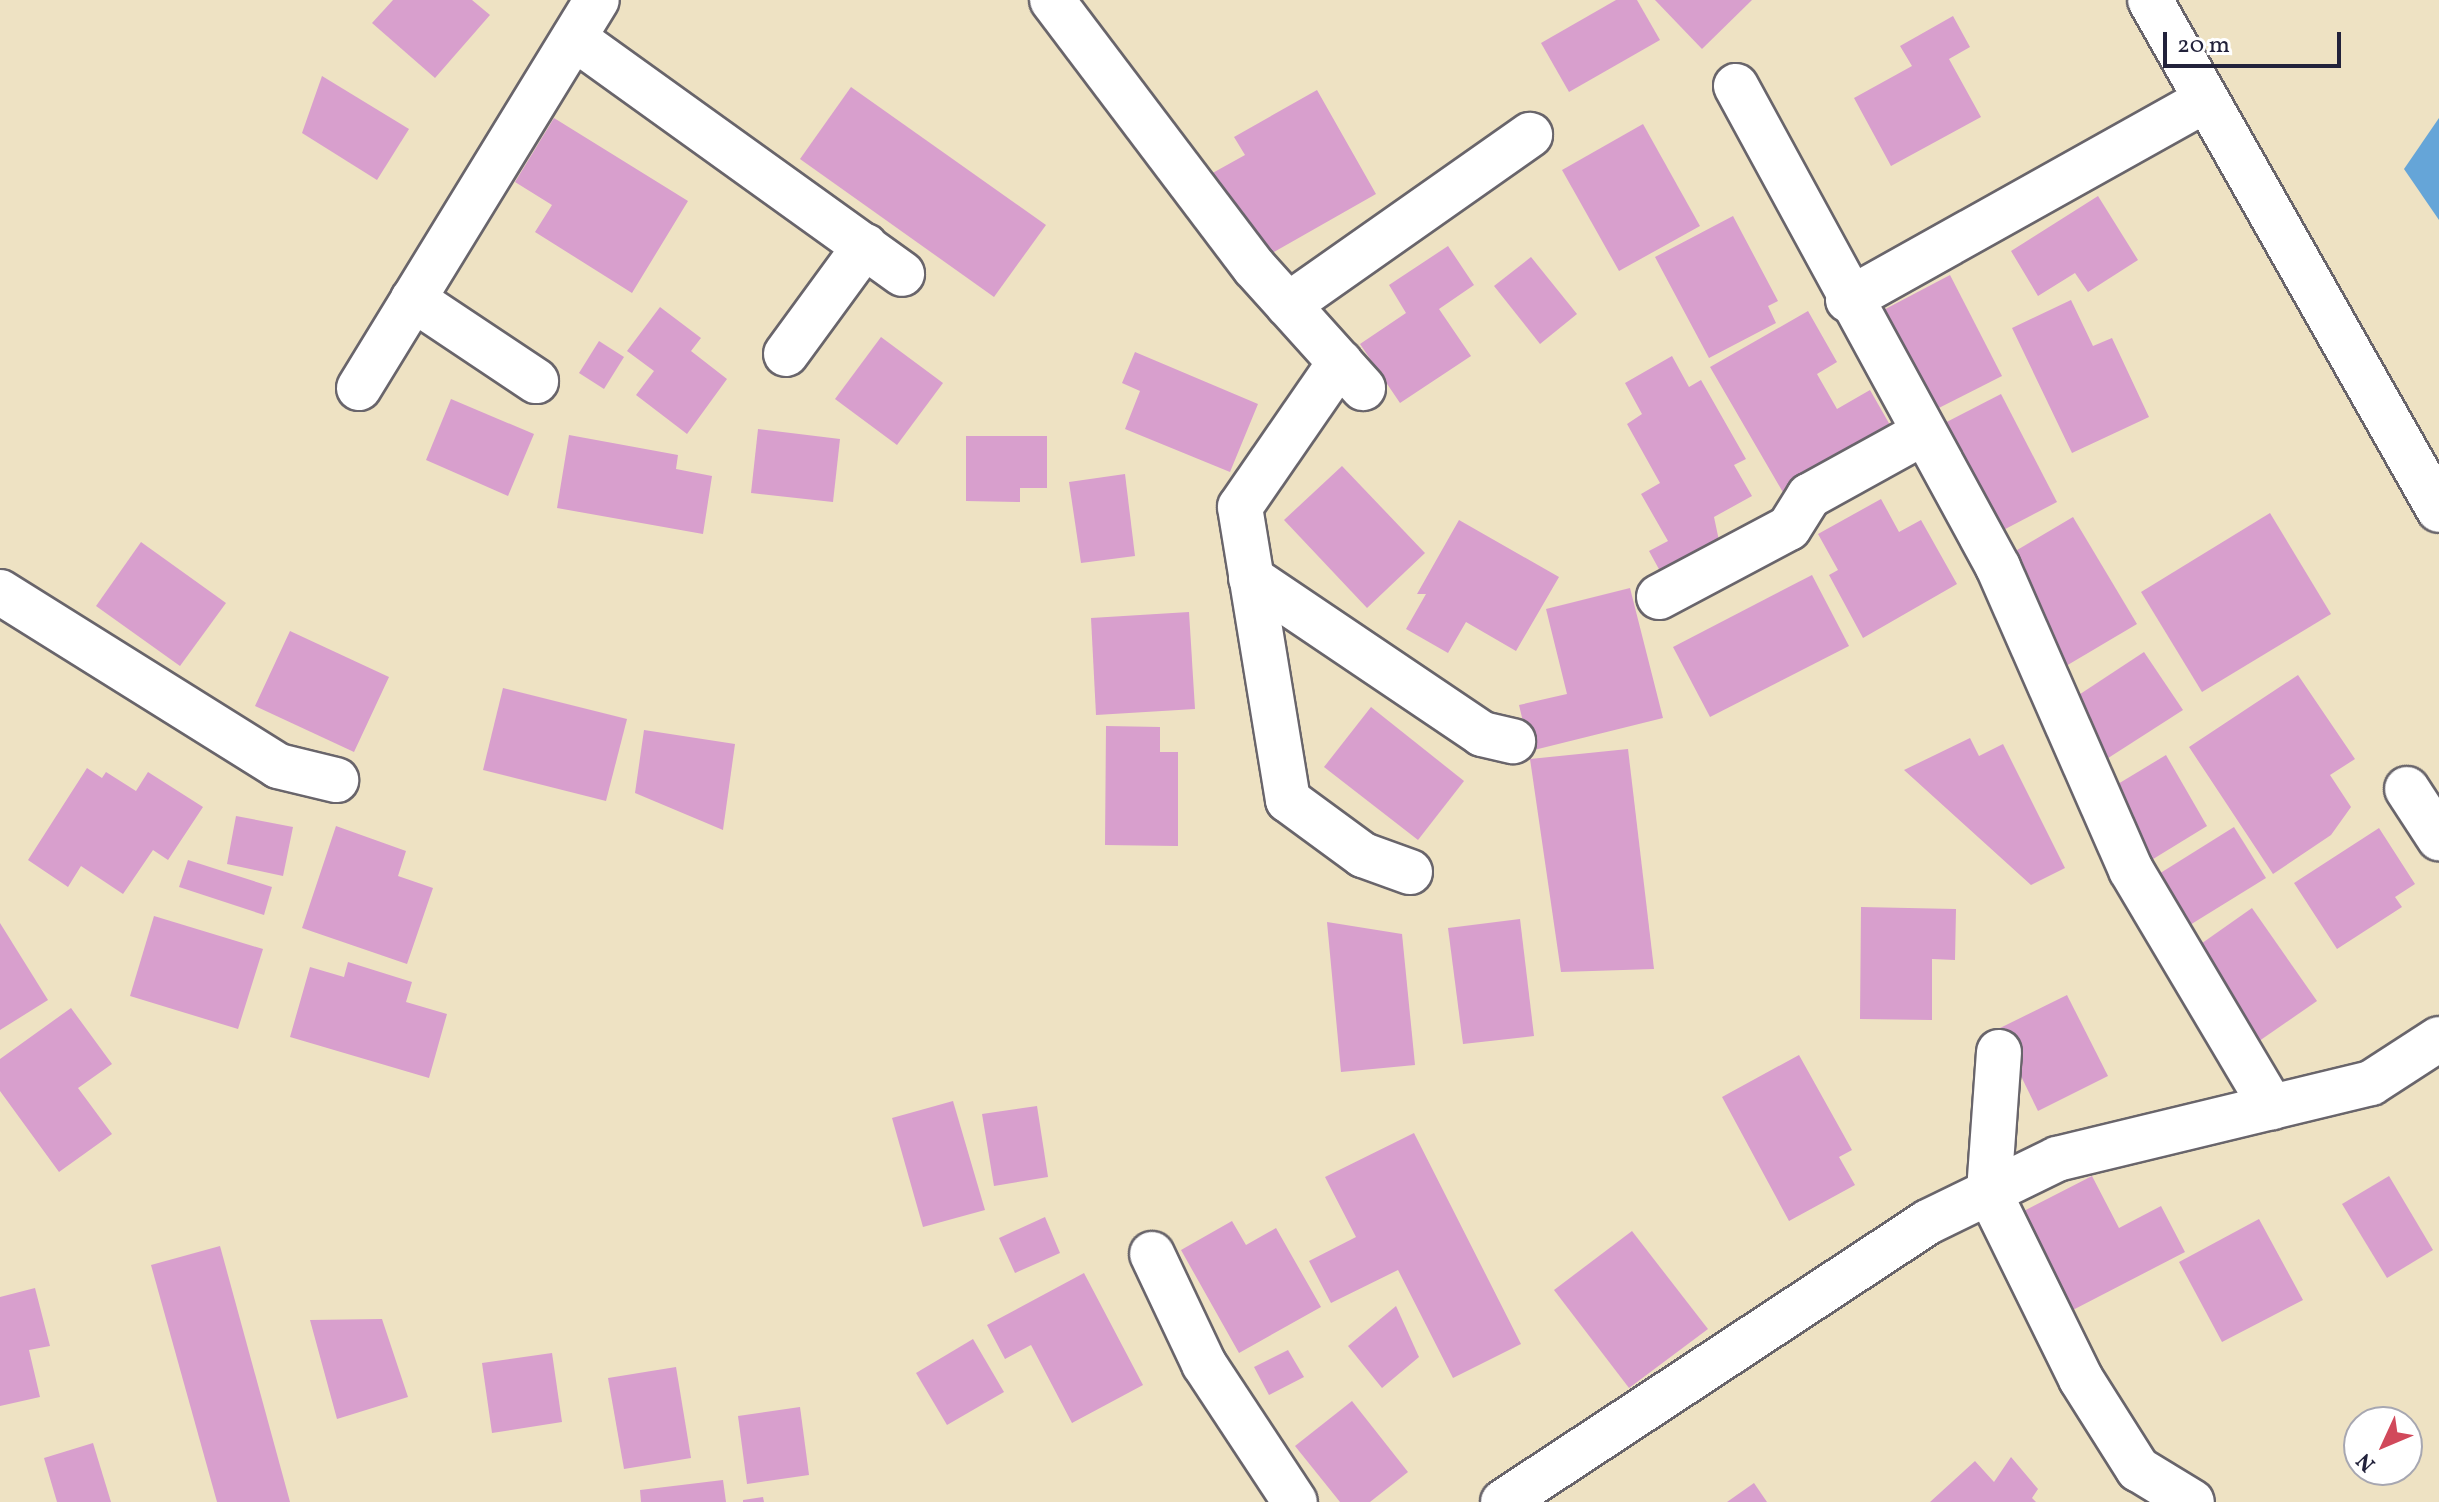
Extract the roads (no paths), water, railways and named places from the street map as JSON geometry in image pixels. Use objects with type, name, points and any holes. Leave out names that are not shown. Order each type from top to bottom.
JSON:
[{"type":"street","points":[[359,388],[597,0]]},
{"type":"street","points":[[1052,0],[1288,305],[1351,375],[1240,507],[1288,800],[1363,855],[1410,872]]},
{"type":"street","points":[[2150,0],[2439,510]]},
{"type":"street","points":[[574,38],[902,274]]},
{"type":"street","points":[[1736,86],[1848,300],[1998,567],[2131,870],[2272,1107]]},
{"type":"street","points":[[1848,300],[2206,100]]},
{"type":"street","points":[[1288,305],[1530,135]]},
{"type":"street","points":[[786,354],[865,246]]},
{"type":"street","points":[[413,299],[536,381]]},
{"type":"street","points":[[1659,597],[1789,528],[1809,496],[1923,433]]},
{"type":"street","points":[[1251,578],[1482,734],[1513,741]]},
{"type":"street","points":[[0,592],[278,766],[336,780]]},
{"type":"street","points":[[2407,789],[2439,838]]},
{"type":"street","points":[[1503,1502],[1928,1222],[2057,1159],[2371,1083],[2439,1039]]},
{"type":"street","points":[[1999,1052],[1989,1192],[2081,1379],[2138,1469],[2192,1502]]},
{"type":"street","points":[[1152,1254],[1204,1364],[1295,1502]]},
{"type":"water","points":[[2439,118],[2439,220],[2404,169]]}]
